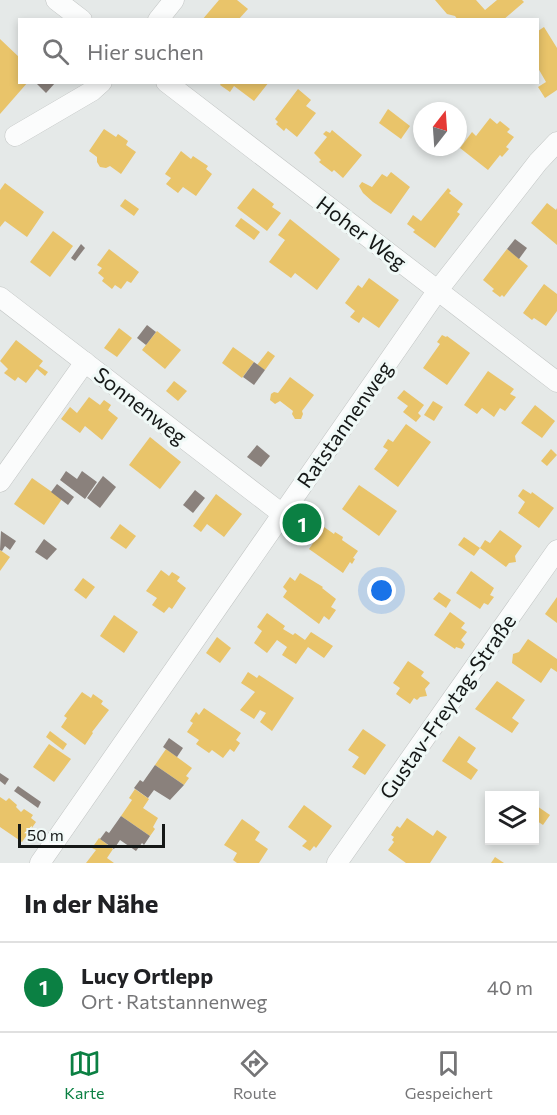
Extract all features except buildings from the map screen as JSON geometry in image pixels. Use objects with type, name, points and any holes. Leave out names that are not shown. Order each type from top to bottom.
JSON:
[{"type":"street","points":[[56,0],[79,18]]},
{"type":"street","points":[[160,18],[174,0]]},
{"type":"street","points":[[15,136],[92,91],[100,84]]},
{"type":"street","name":"Hoher Weg","points":[[169,84],[557,382]]},
{"type":"street","name":"Ratstannenweg","points":[[40,863],[438,290],[538,162],[557,142]]},
{"type":"street","name":"Sonnenweg","points":[[0,297],[281,513]]},
{"type":"street","points":[[0,482],[85,362]]},
{"type":"street","name":"Gustav-Freytag-Straße","points":[[337,863],[557,550]]},
{"type":"place","name":"Lucy Ortlepp","points":[[302,523]]}]
